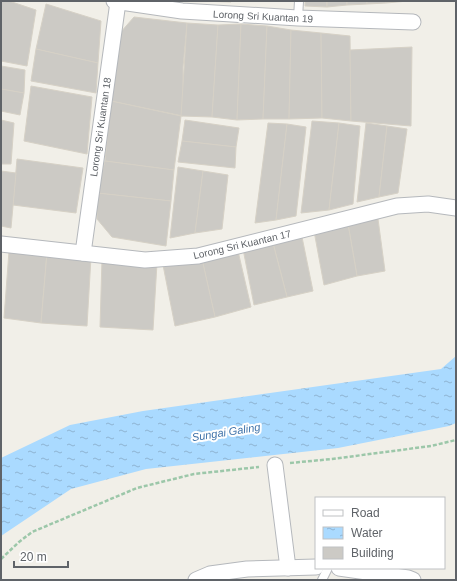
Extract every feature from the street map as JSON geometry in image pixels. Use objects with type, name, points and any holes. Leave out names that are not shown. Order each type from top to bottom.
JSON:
[{"type":"street","name":"Lorong Sri Kuantan 19","points":[[116,1],[183,6],[298,18],[413,22]]},
{"type":"street","name":"Lorong Sri Kuantan 18","points":[[83,253],[116,1]]},
{"type":"street","name":"Lorong Sri Kuantan 17","points":[[1,244],[145,260],[198,256],[397,206],[428,204],[456,208]]},
{"type":"street","points":[[275,465],[288,568]]},
{"type":"street","points":[[196,580],[210,574],[244,575],[288,568],[315,567]]},
{"type":"street","points":[[345,569],[409,579]]},
{"type":"lane","points":[[298,18],[299,1]]},
{"type":"lane","points":[[322,580],[328,569]]},
{"type":"path","points":[[1,559],[32,532],[138,488],[194,474],[332,459],[431,446],[456,440]]},
{"type":"water","name":"Sungai Galing","points":[[456,356],[456,423],[449,426],[338,448],[146,469],[71,489],[1,536],[1,458],[70,425],[143,411],[441,369]]},
{"type":"building","points":[[1,1],[9,1],[36,10],[27,66],[1,61]]},
{"type":"building","points":[[198,1],[232,1],[231,2]]},
{"type":"building","points":[[305,1],[327,1],[327,7],[305,6]]},
{"type":"building","points":[[327,1],[347,1],[347,5],[327,7]]},
{"type":"building","points":[[347,1],[367,1],[367,4],[347,5]]},
{"type":"building","points":[[367,1],[386,1],[386,3],[367,4]]},
{"type":"building","points":[[386,1],[408,1],[386,3]]},
{"type":"building","points":[[46,4],[101,21],[98,63],[36,49]]},
{"type":"building","points":[[134,17],[187,23],[183,67],[183,116],[111,101],[120,33]]},
{"type":"building","points":[[187,23],[218,25],[212,117],[181,116]]},
{"type":"building","points":[[241,24],[237,120],[212,117],[218,25]]},
{"type":"building","points":[[241,24],[267,26],[263,119],[237,120]]},
{"type":"building","points":[[267,26],[291,30],[289,119],[263,119]]},
{"type":"building","points":[[291,30],[321,33],[322,118],[289,119]]},
{"type":"building","points":[[321,33],[350,36],[351,121],[322,118]]},
{"type":"building","points":[[412,47],[411,126],[351,121],[350,50]]},
{"type":"building","points":[[36,49],[98,63],[96,93],[31,81]]},
{"type":"building","points":[[1,66],[25,70],[24,93],[1,89]]},
{"type":"building","points":[[31,86],[92,97],[87,154],[24,141]]},
{"type":"building","points":[[1,89],[24,93],[20,115],[1,111]]},
{"type":"building","points":[[111,101],[181,116],[174,170],[105,161]]},
{"type":"building","points":[[1,120],[14,123],[11,164],[1,164]]},
{"type":"building","points":[[185,120],[239,128],[236,147],[182,141]]},
{"type":"building","points":[[312,121],[339,123],[329,210],[301,213]]},
{"type":"building","points":[[268,123],[287,124],[276,220],[255,223]]},
{"type":"building","points":[[339,123],[360,126],[353,204],[329,210]]},
{"type":"building","points":[[366,123],[387,126],[379,197],[357,202]]},
{"type":"building","points":[[287,124],[306,127],[296,216],[276,220]]},
{"type":"building","points":[[387,126],[407,129],[398,193],[379,197]]},
{"type":"building","points":[[182,141],[236,147],[235,168],[178,162]]},
{"type":"building","points":[[17,159],[83,168],[76,213],[13,205]]},
{"type":"building","points":[[105,161],[174,170],[171,201],[97,193]]},
{"type":"building","points":[[178,167],[203,171],[195,233],[170,238]]},
{"type":"building","points":[[1,171],[16,173],[11,228],[1,226]]},
{"type":"building","points":[[203,171],[228,175],[222,229],[195,233]]},
{"type":"building","points":[[97,193],[171,201],[166,246],[112,237],[97,219]]},
{"type":"building","points":[[378,219],[385,271],[357,276],[348,224]]},
{"type":"building","points":[[348,224],[357,276],[324,285],[314,231]]},
{"type":"building","points":[[302,237],[313,291],[287,297],[273,243]]},
{"type":"building","points":[[273,243],[287,297],[254,305],[243,249]]},
{"type":"building","points":[[9,251],[47,253],[41,323],[4,318]]},
{"type":"building","points":[[238,251],[251,307],[215,317],[202,259]]},
{"type":"building","points":[[47,253],[91,257],[87,326],[41,323]]},
{"type":"building","points":[[102,259],[157,263],[153,330],[100,327]]},
{"type":"building","points":[[202,259],[215,317],[175,326],[163,265]]}]
